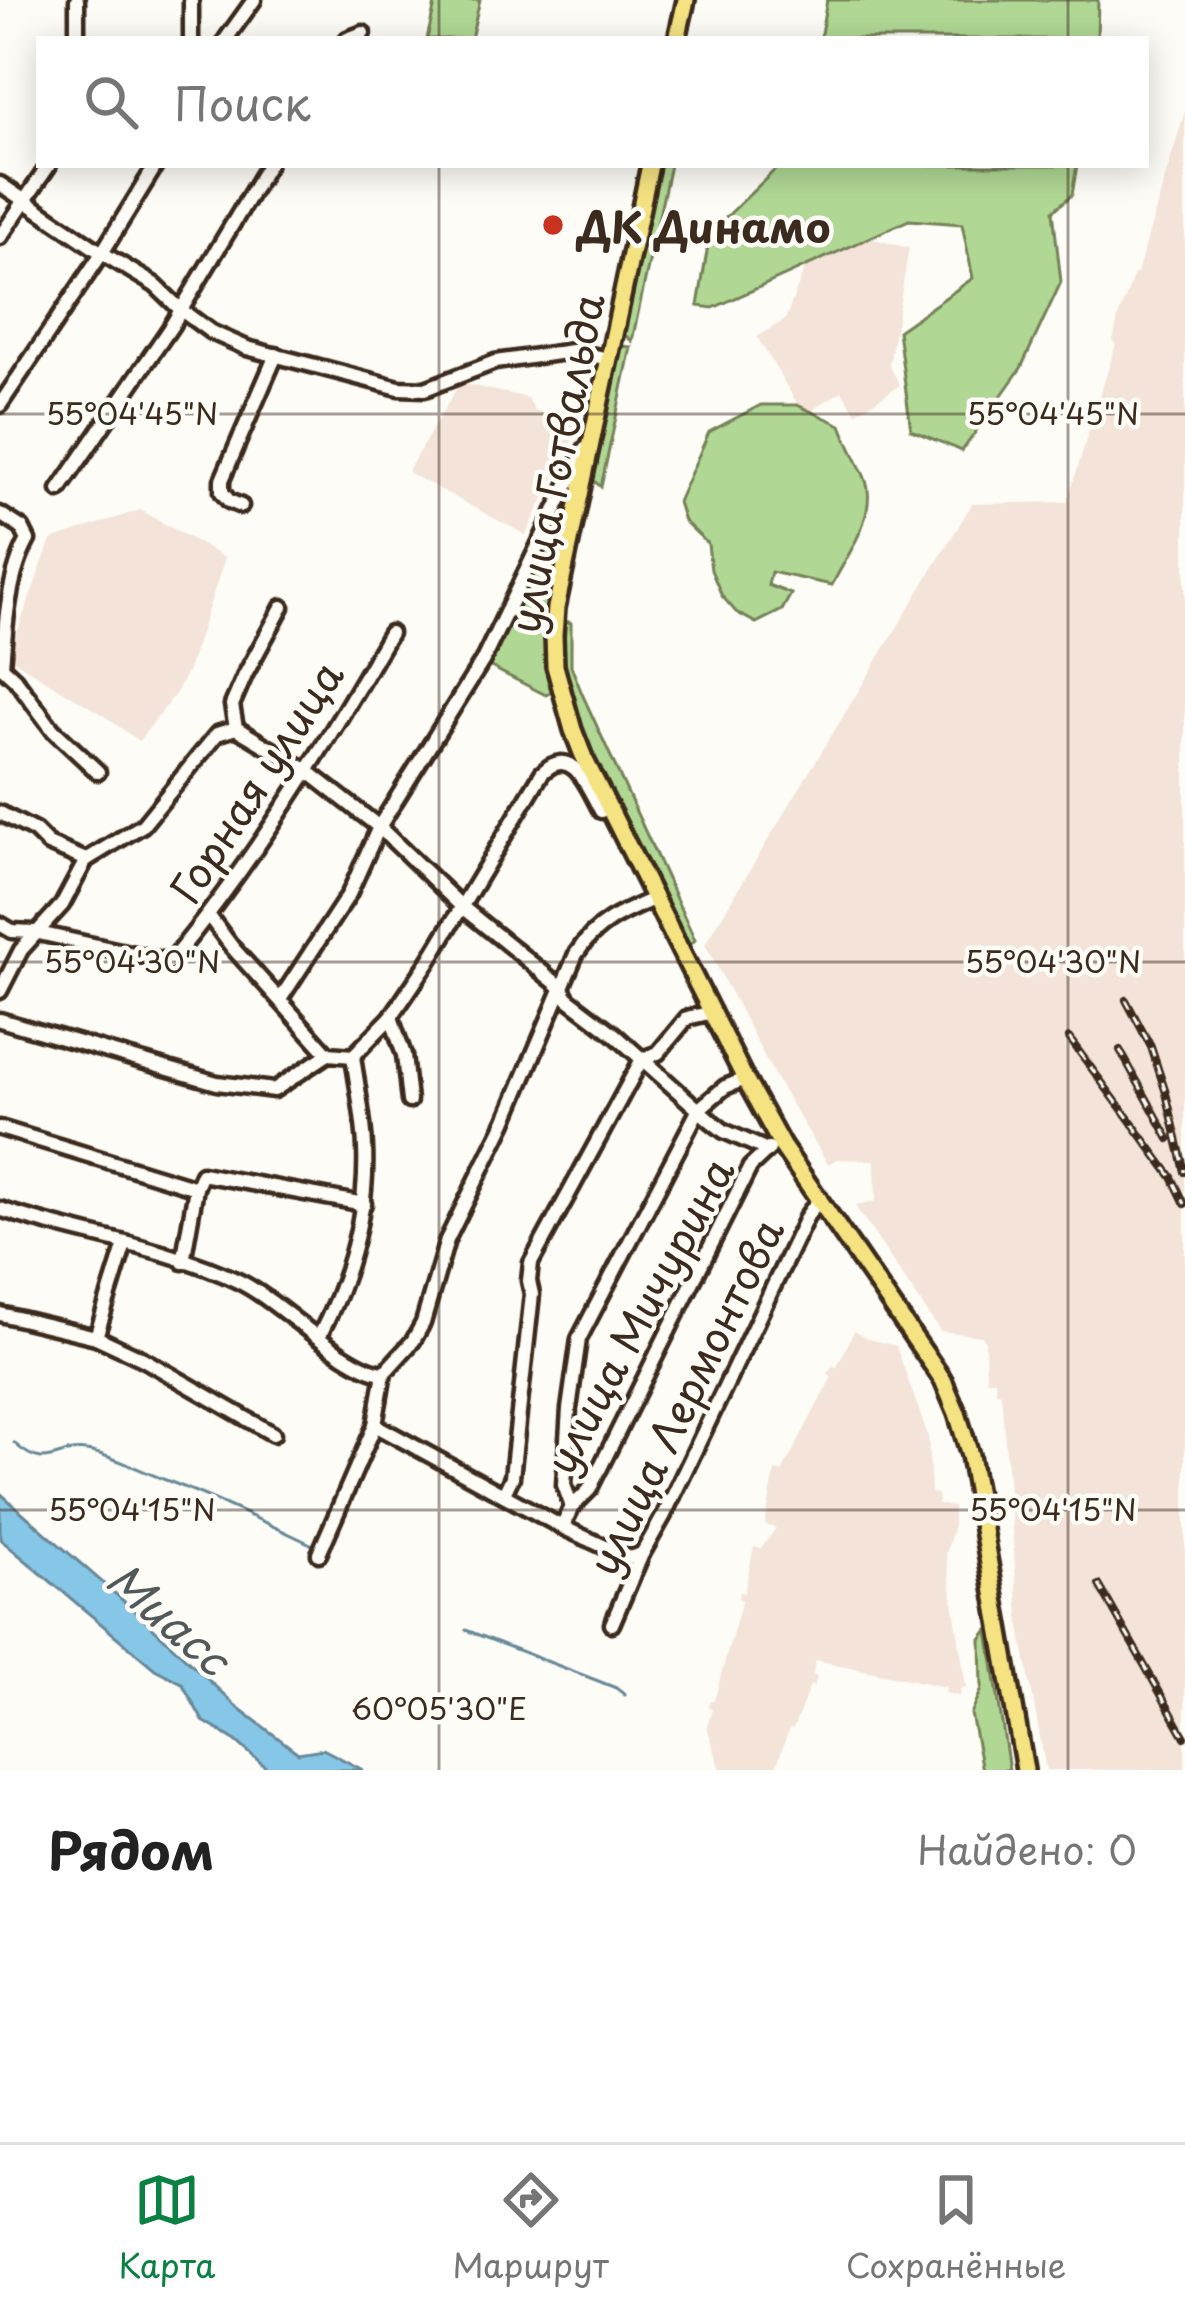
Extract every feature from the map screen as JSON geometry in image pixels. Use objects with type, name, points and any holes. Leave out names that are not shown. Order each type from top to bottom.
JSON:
[{"type":"main road","points":[[678,36],[686,0]]},
{"type":"main road","name":"улица Готвальда","points":[[649,168],[592,436],[570,496],[554,634],[562,697],[584,758],[713,1012],[774,1148],[820,1198],[943,1380],[975,1481],[1025,1770]]},
{"type":"street","points":[[77,0],[77,36]]},
{"type":"street","points":[[191,0],[191,36]]},
{"type":"street","points":[[228,36],[254,0]]},
{"type":"street","points":[[354,36],[363,33]]},
{"type":"street","points":[[0,237],[48,168]]},
{"type":"street","points":[[0,405],[154,168]]},
{"type":"street","points":[[59,490],[181,310],[266,168]]},
{"type":"street","points":[[0,184],[155,285],[211,332],[247,348],[399,388],[425,389],[495,362],[572,351],[609,359]]},
{"type":"street","points":[[241,506],[222,492],[222,480],[276,355]]},
{"type":"street","points":[[281,998],[349,893],[379,827],[483,660],[570,496]]},
{"type":"street","points":[[0,514],[22,528],[28,540],[4,632],[2,667],[53,730],[98,772]]},
{"type":"street","points":[[283,608],[232,705],[236,722],[379,827],[461,908],[562,988],[568,999],[724,1132],[774,1148]]},
{"type":"street","name":"Горная улица","points":[[34,932],[170,962],[209,916],[390,633]]},
{"type":"street","points":[[0,991],[21,950],[62,905],[86,860],[143,825],[217,734],[236,722]]},
{"type":"street","points":[[0,1019],[217,1083],[274,1090],[328,1054],[352,1056],[391,1017],[550,765],[572,766],[602,811]]},
{"type":"street","points":[[0,813],[35,831],[48,844],[86,860]]},
{"type":"street","points":[[321,1549],[375,1425],[384,1373],[423,1323],[447,1240],[506,1122],[576,954],[588,936],[614,917],[656,898]]},
{"type":"street","points":[[209,916],[328,1054]]},
{"type":"street","points":[[0,924],[12,931],[34,932]]},
{"type":"street","points":[[503,1494],[512,1477],[532,1294],[531,1263],[642,1059],[658,1054],[687,1018],[713,1012]]},
{"type":"street","points":[[391,1017],[404,1054],[409,1101]]},
{"type":"street","points":[[319,1336],[346,1276],[364,1204],[365,1148],[352,1056]]},
{"type":"street","points":[[572,1507],[564,1485],[579,1339],[700,1109],[725,1087],[745,1079]]},
{"type":"street","points":[[0,1129],[196,1188]]},
{"type":"street","name":"улица Мичурина","points":[[562,1527],[572,1507],[589,1490],[750,1167],[774,1148]]},
{"type":"street","points":[[184,1262],[202,1174],[364,1204]]},
{"type":"street","name":"улица Лермонтова","points":[[612,1624],[807,1216],[820,1198]]},
{"type":"street","points":[[0,1209],[184,1262],[248,1286],[365,1367],[384,1373]]},
{"type":"street","points":[[96,1337],[125,1244]]},
{"type":"street","points":[[0,1313],[96,1337],[273,1434]]},
{"type":"street","points":[[375,1425],[562,1527],[628,1558],[642,1554]]},
{"type":"shaded area","points":[[1185,111],[1185,1770],[1046,1770],[1020,1627],[1001,1393],[996,1392],[995,1380],[986,1380],[985,1341],[982,1336],[940,1331],[855,1206],[876,1201],[875,1160],[837,1159],[828,1164],[779,1084],[705,944],[972,504],[1067,502],[1116,344],[1118,318],[1137,274]]},
{"type":"shaded area","points":[[821,226],[909,248],[889,365],[900,385],[856,413],[842,391],[804,415],[757,337],[785,320]]},
{"type":"shaded area","points":[[460,383],[528,398],[534,410],[579,426],[526,535],[407,472]]},
{"type":"shaded area","points":[[140,510],[225,558],[188,670],[139,741],[8,657],[51,540]]},
{"type":"shaded area","points":[[854,1331],[896,1346],[928,1436],[931,1493],[938,1494],[938,1504],[953,1507],[946,1554],[966,1687],[959,1696],[945,1693],[946,1687],[816,1660],[814,1686],[810,1685],[793,1729],[789,1729],[775,1770],[721,1770],[707,1727],[712,1709],[708,1707],[714,1701],[754,1547],[761,1549],[776,1528],[765,1525],[775,1471],[782,1472],[832,1377],[828,1374],[832,1366],[837,1367]]},
{"type":"green space","points":[[436,0],[480,0],[472,36],[428,36]]},
{"type":"green space","points":[[827,0],[1098,0],[1097,36],[821,36]]},
{"type":"green space","points":[[655,168],[669,168],[632,341],[621,332]]},
{"type":"green space","points":[[777,168],[1076,168],[1072,195],[1053,211],[1061,282],[1021,368],[962,451],[911,430],[898,331],[973,278],[962,224],[909,220],[713,308],[698,306],[710,233]]},
{"type":"green space","points":[[631,347],[601,487],[590,477],[617,350]]},
{"type":"green space","points":[[761,405],[797,405],[841,425],[865,478],[868,505],[832,585],[771,572],[768,585],[791,594],[782,610],[756,623],[736,612],[722,596],[711,570],[708,544],[684,521],[678,502],[709,432]]},
{"type":"green space","points":[[564,502],[570,508],[550,667],[553,691],[546,695],[485,664]]},
{"type":"green space","points":[[563,620],[571,623],[571,666],[695,940],[689,946],[684,946],[648,875],[584,737],[561,652]]},
{"type":"green space","points":[[988,1630],[1009,1770],[982,1770],[971,1714],[982,1689],[981,1639]]},
{"type":"water","name":"Миасс","points":[[0,1493],[236,1706],[298,1753],[323,1749],[363,1770],[269,1770],[236,1741],[203,1721],[182,1683],[155,1669],[0,1539]]},
{"type":"waterway","points":[[14,1443],[36,1457],[80,1450],[110,1457],[319,1548]]},
{"type":"waterway","points":[[466,1630],[625,1695]]},
{"type":"railway","points":[[1126,1000],[1151,1047],[1185,1172]]},
{"type":"railway","points":[[1069,1038],[1172,1177],[1185,1204]]},
{"type":"railway","points":[[1120,1050],[1169,1139]]},
{"type":"railway","points":[[1099,1585],[1185,1737]]},
{"type":"place","name":"ДК Динамо","points":[[553,225]]}]
